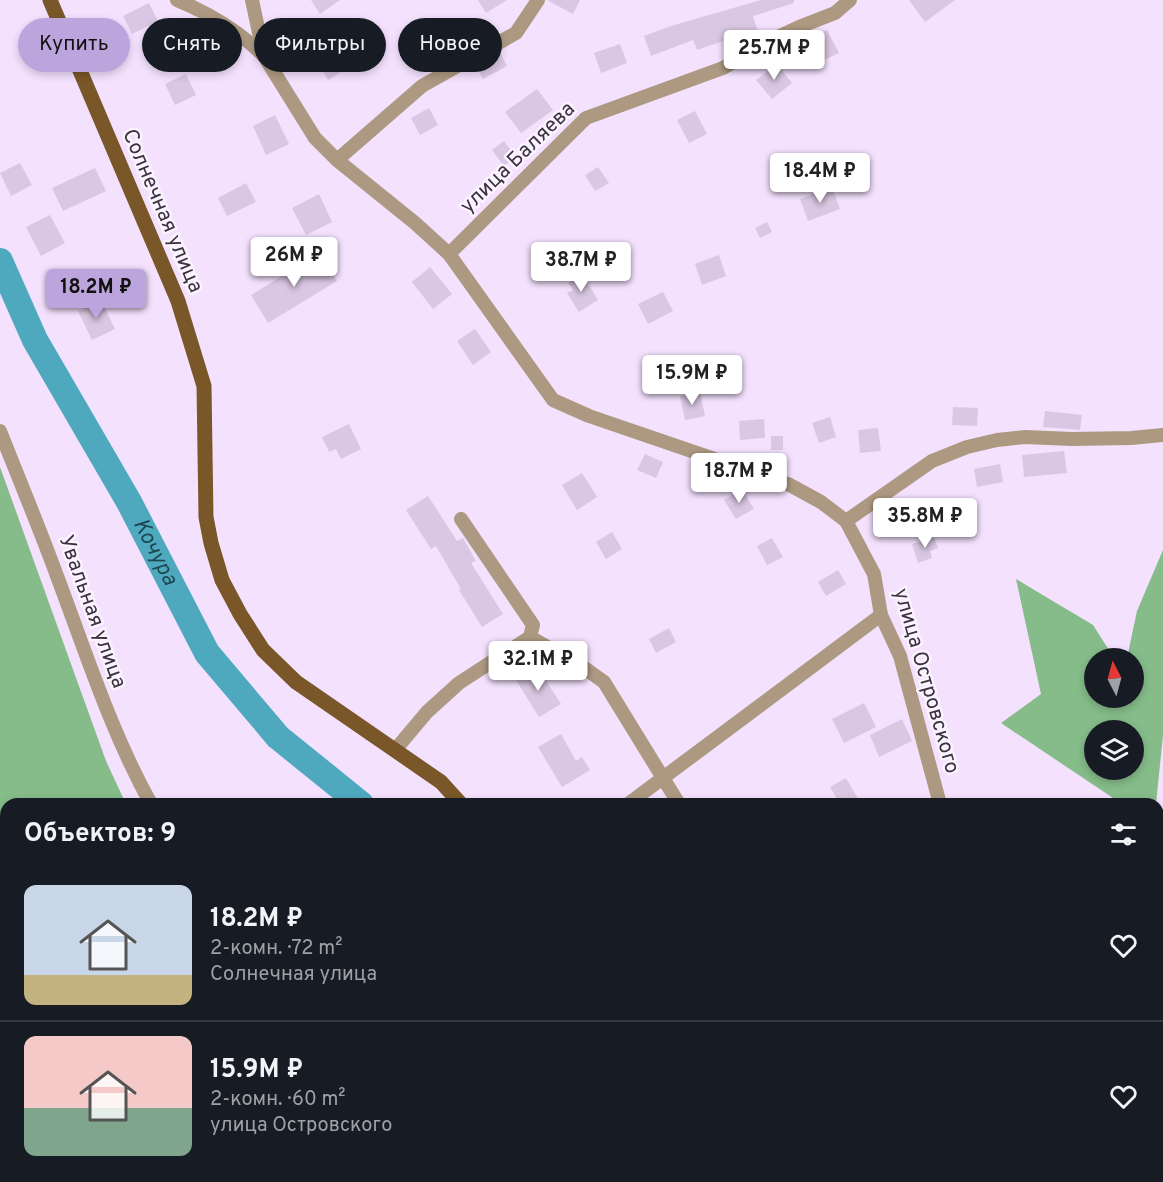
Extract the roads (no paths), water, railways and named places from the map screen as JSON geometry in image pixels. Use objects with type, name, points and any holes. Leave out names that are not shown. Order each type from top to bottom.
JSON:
[{"type":"main road","name":"Солнечная улица","points":[[50,0],[174,291],[204,386],[206,517],[222,579],[240,614],[263,650],[296,682],[441,782],[456,798]]},
{"type":"street","name":"улица Островского","points":[[177,0],[200,10],[254,46]]},
{"type":"street","name":"улица Островского","points":[[252,0],[256,18]]},
{"type":"street","points":[[337,160],[422,86],[516,33],[538,0]]},
{"type":"street","name":"улица Баляева","points":[[449,254],[586,118],[723,68],[767,42],[835,13],[850,0]]},
{"type":"street","name":"улица Островского","points":[[274,72],[315,138],[337,160],[415,223],[449,254],[553,400],[589,416],[788,484],[821,502],[846,521],[874,574],[881,615],[900,656],[938,798]]},
{"type":"street","name":"Увальная улица","points":[[0,431],[57,574],[103,702],[134,773],[148,798]]},
{"type":"street","points":[[846,521],[932,461],[966,447],[1025,437],[1119,439],[1163,435]]},
{"type":"street","points":[[395,750],[427,712],[459,683],[530,637],[533,625],[461,519]]},
{"type":"street","points":[[636,798],[881,615]]},
{"type":"street","points":[[530,637],[583,667],[604,682],[676,798]]},
{"type":"waterway","name":"Кочура","points":[[0,261],[35,340],[129,502],[207,653],[278,737],[354,798]]}]
